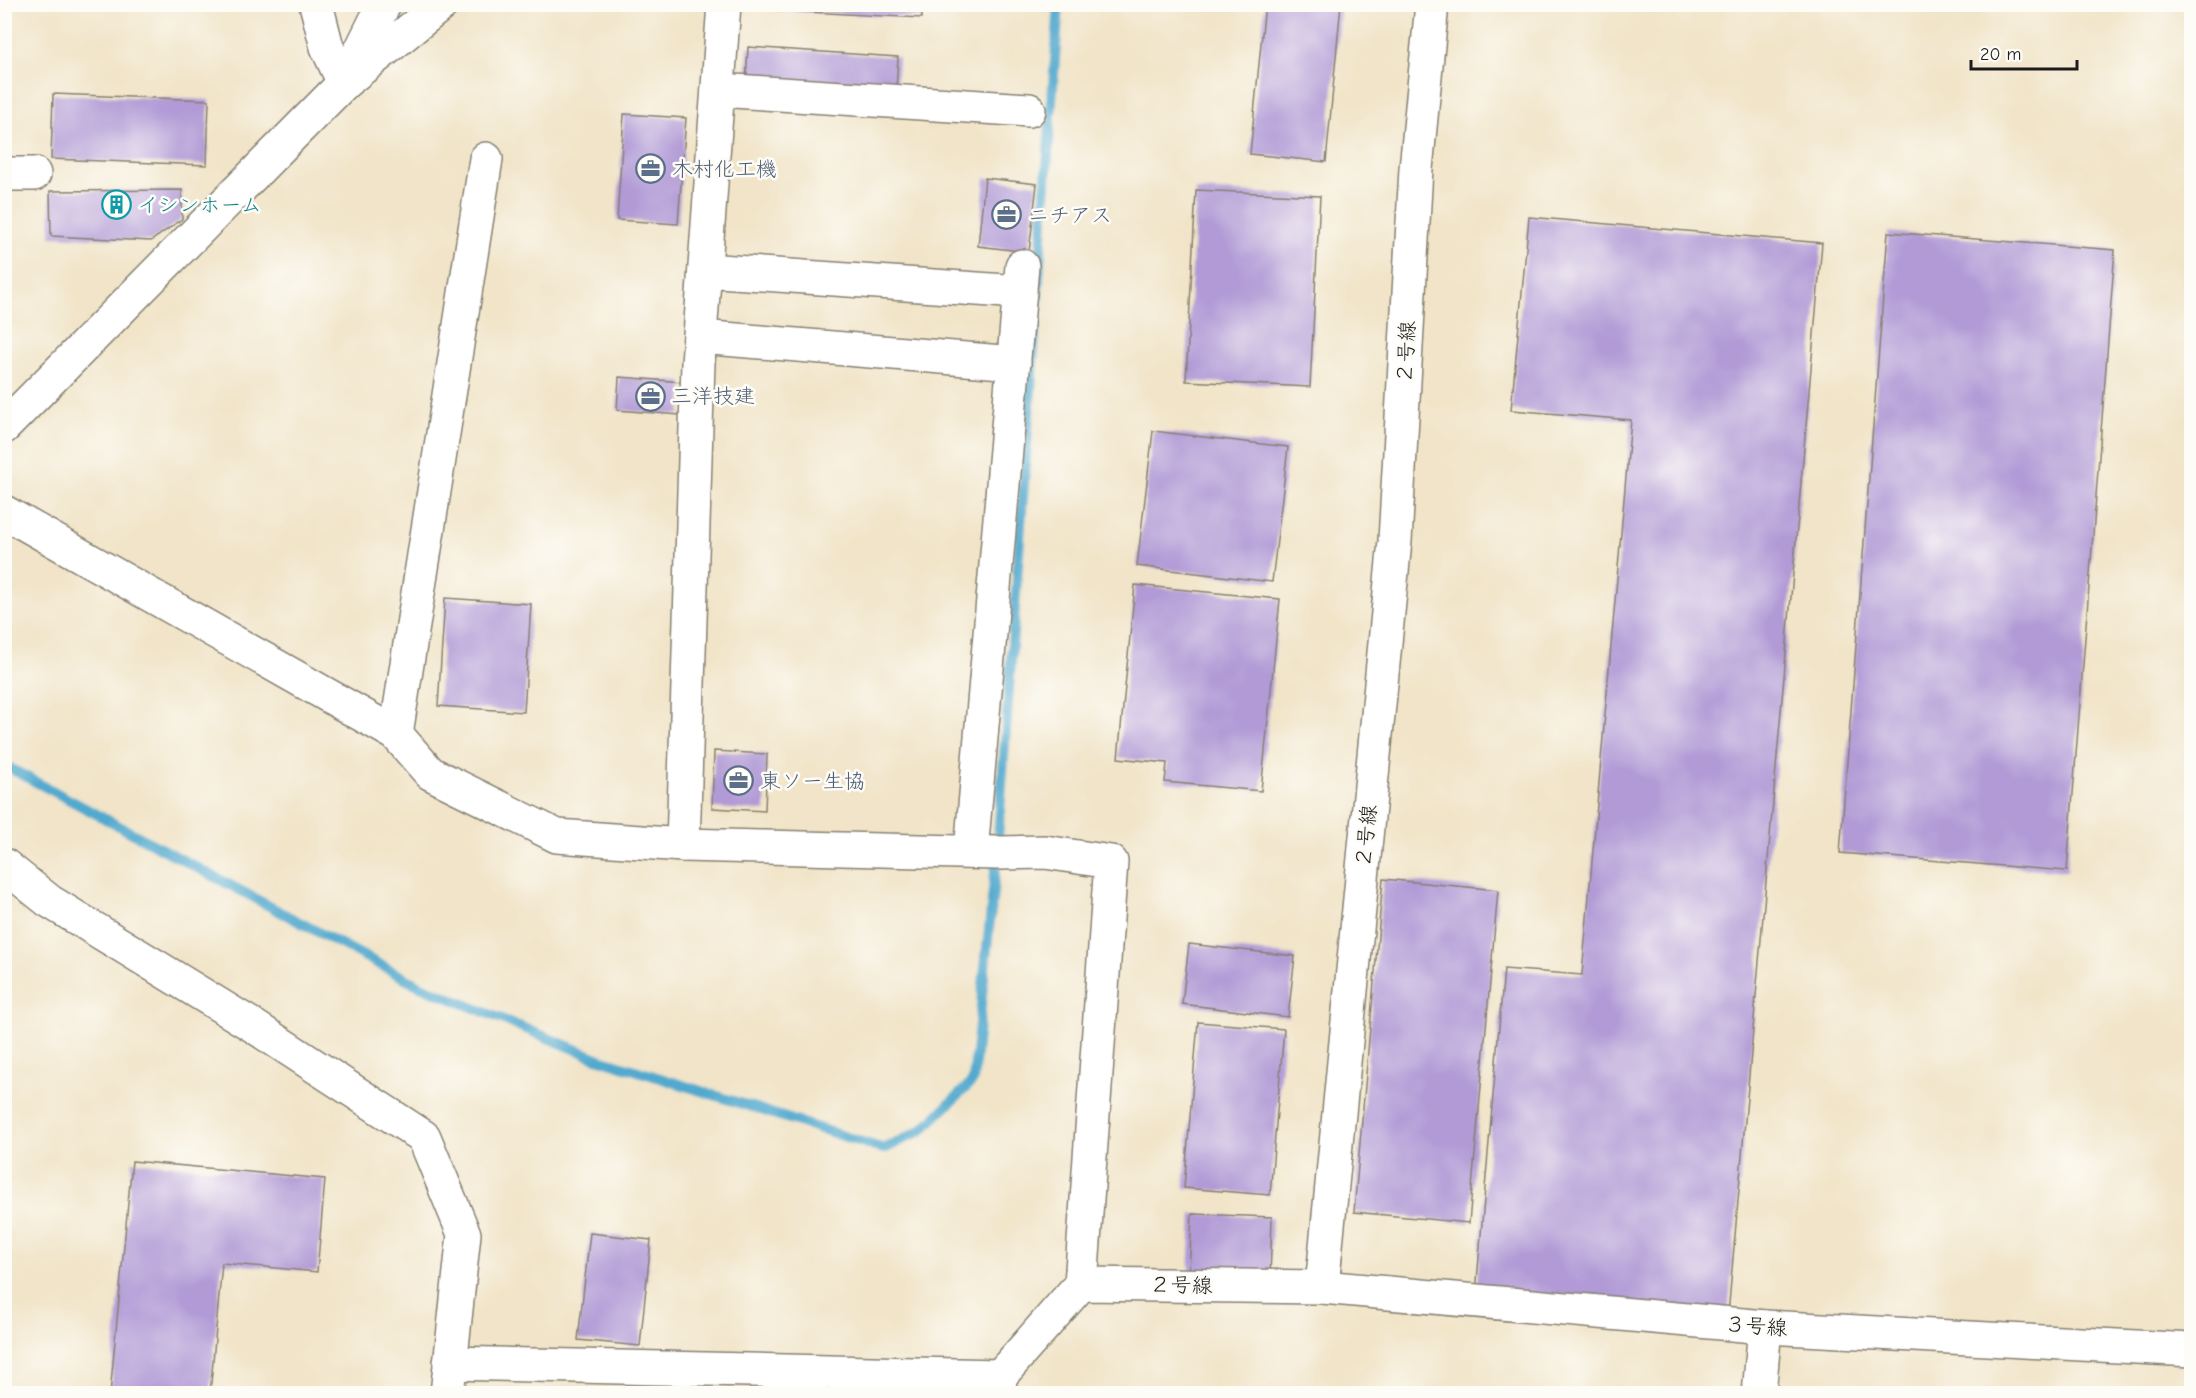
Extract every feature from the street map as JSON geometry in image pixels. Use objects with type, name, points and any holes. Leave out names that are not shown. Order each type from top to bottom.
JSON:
[{"type":"street","points":[[316,4],[327,47],[344,83]]},
{"type":"street","points":[[344,83],[384,4]]},
{"type":"street","points":[[4,427],[344,83],[442,4]]},
{"type":"street","points":[[683,845],[700,337],[724,4]]},
{"type":"street","name":"２号線","points":[[1080,1284],[1322,1287],[1395,541],[1416,169],[1432,4]]},
{"type":"street","points":[[718,90],[1029,110]]},
{"type":"street","points":[[396,734],[486,159]]},
{"type":"street","points":[[705,270],[1021,279],[971,852]]},
{"type":"street","points":[[700,337],[1014,363]]},
{"type":"street","points":[[4,512],[396,734],[430,773],[556,836],[683,845],[1045,852],[1111,862],[1080,1284],[999,1384],[448,1378],[464,1234],[424,1137],[252,1025],[49,901],[4,865]]},
{"type":"street","name":"３号線","points":[[1322,1287],[1765,1327],[2192,1350]]},
{"type":"street","points":[[1759,1394],[1765,1327]]},
{"type":"building","points":[[1265,4],[1341,4],[1326,162],[1250,154]]},
{"type":"building","points":[[752,5],[922,5],[922,18],[752,9]]},
{"type":"building","points":[[748,47],[898,57],[895,109],[745,100]]},
{"type":"building","points":[[53,94],[209,100],[207,165],[51,159]]},
{"type":"building","name":"木村化工機","points":[[624,114],[686,118],[678,224],[617,220]]},
{"type":"building","name":"ニチアス","points":[[985,178],[1037,184],[1029,252],[978,246]]},
{"type":"building","name":"イシンホーム","points":[[182,190],[182,219],[151,241],[51,236],[50,191]]},
{"type":"building","points":[[1196,190],[1320,196],[1310,387],[1186,381]]},
{"type":"building","points":[[1529,217],[1822,243],[1728,1315],[1476,1292],[1504,969],[1582,975],[1631,420],[1511,410]]},
{"type":"building","points":[[1888,232],[2115,250],[2067,871],[1840,853]]},
{"type":"building","name":"三洋技建","points":[[619,377],[683,382],[680,415],[617,410]]},
{"type":"building","points":[[1153,431],[1288,447],[1272,582],[1137,566]]},
{"type":"building","points":[[1135,585],[1280,599],[1261,791],[1165,782],[1167,763],[1118,758]]},
{"type":"building","points":[[445,598],[531,604],[524,712],[438,706]]},
{"type":"building","name":"東ソー生協","points":[[714,751],[767,754],[765,811],[712,808]]},
{"type":"building","points":[[1383,879],[1498,890],[1469,1223],[1354,1212]]},
{"type":"building","points":[[1189,944],[1295,956],[1288,1017],[1182,1004]]},
{"type":"building","points":[[1198,1022],[1284,1029],[1270,1195],[1184,1188]]},
{"type":"building","points":[[132,1161],[325,1179],[317,1272],[222,1263],[210,1394],[110,1394]]},
{"type":"building","points":[[1192,1214],[1272,1217],[1270,1279],[1189,1275]]},
{"type":"building","points":[[590,1233],[651,1240],[640,1346],[578,1340]]},
{"type":"waterway","points":[[4,765],[418,985],[597,1058],[884,1149],[922,1130],[973,1081],[997,853],[1059,4]]},
{"type":"place","name":"木村化工機","points":[[651,169]]},
{"type":"place","name":"イシンホーム","points":[[116,205]]},
{"type":"place","name":"ニチアス","points":[[1007,215]]},
{"type":"place","name":"三洋技建","points":[[650,396]]},
{"type":"place","name":"東ソー生協","points":[[739,781]]}]
